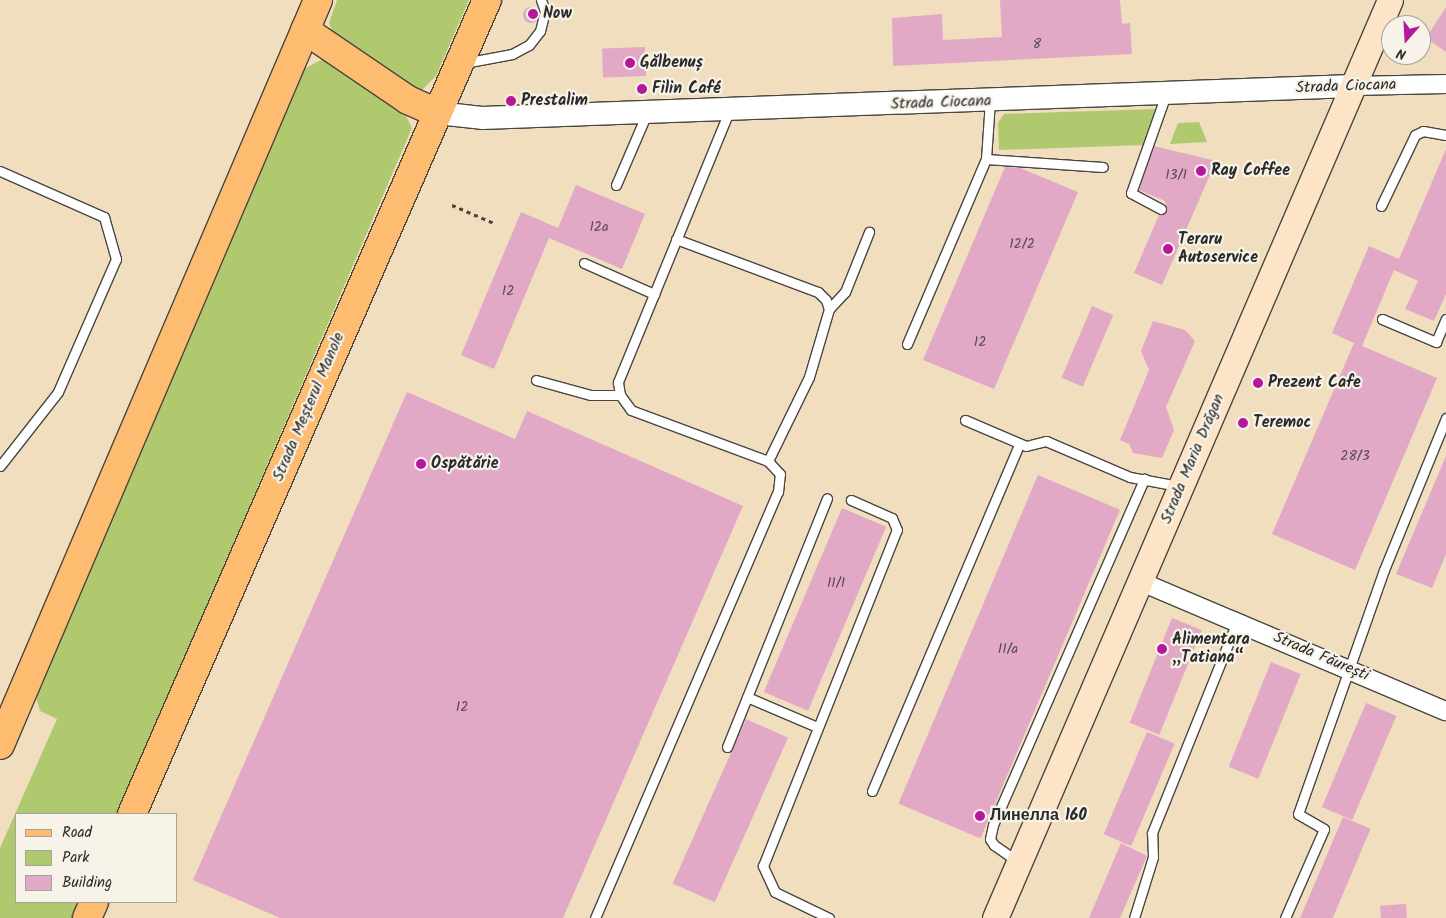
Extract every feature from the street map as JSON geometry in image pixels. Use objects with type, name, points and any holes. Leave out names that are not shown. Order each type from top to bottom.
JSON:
[{"type":"main road","points":[[0,745],[318,0]]},
{"type":"main road","name":"Strada Meșterul Manole","points":[[132,813],[486,0]]},
{"type":"main road","name":"Strada Maria Drăgan","points":[[995,918],[1139,581],[1183,487],[1390,0]]},
{"type":"main road","points":[[305,30],[408,100],[437,113]]},
{"type":"main road","points":[[87,918],[94,903]]},
{"type":"street","name":"Strada Ciocana","points":[[437,113],[482,118],[1446,84]]},
{"type":"street","name":"Strada Făurești","points":[[1139,581],[1446,711]]},
{"type":"lane","points":[[459,63],[512,54],[529,45],[540,31],[545,11],[541,0]]},
{"type":"lane","points":[[1161,209],[1131,193],[1166,94]]},
{"type":"lane","points":[[907,344],[986,159],[990,101]]},
{"type":"lane","points":[[595,918],[778,492],[780,474],[768,461],[631,410],[620,396],[618,382],[729,110]]},
{"type":"lane","points":[[616,185],[648,113]]},
{"type":"lane","points":[[1381,206],[1415,135],[1422,131],[1446,135]]},
{"type":"lane","points":[[986,159],[1103,167]]},
{"type":"lane","points":[[0,171],[104,217],[116,259],[58,392],[0,466]]},
{"type":"lane","points":[[768,461],[809,378],[829,310],[845,292],[869,232]]},
{"type":"lane","points":[[676,239],[818,292],[829,310]]},
{"type":"lane","points":[[584,263],[654,294]]},
{"type":"lane","points":[[1382,319],[1436,342],[1446,319]]},
{"type":"lane","points":[[536,380],[591,395],[620,396]]},
{"type":"lane","points":[[1285,918],[1324,829],[1298,814],[1384,570],[1446,418]]},
{"type":"lane","points":[[965,420],[1019,444],[1046,441],[1144,480],[1183,487]]},
{"type":"lane","points":[[872,791],[1019,444]]},
{"type":"lane","points":[[1018,862],[994,845],[990,839],[993,825],[1144,480]]},
{"type":"lane","points":[[727,748],[827,498]]},
{"type":"lane","points":[[829,918],[774,892],[763,866],[897,530],[892,518],[851,500]]},
{"type":"lane","points":[[1134,918],[1153,858],[1152,833],[1237,622]]},
{"type":"lane","points":[[747,697],[817,727]]},
{"type":"path","points":[[452,205],[494,223]]},
{"type":"green space","points":[[337,0],[469,0],[436,76],[420,92],[334,36],[329,23]]},
{"type":"green space","points":[[323,59],[403,110],[412,128],[117,813],[15,813],[57,719],[40,711],[35,694],[302,70]]},
{"type":"green space","points":[[1156,109],[1143,145],[999,150],[998,123],[1004,114]]},
{"type":"green space","points":[[1199,122],[1207,142],[1170,144],[1178,123]]},
{"type":"green space","points":[[15,814],[15,903],[79,903],[72,918],[0,918],[0,848]]},
{"type":"building","points":[[1000,0],[1120,0],[1122,24],[1130,23],[1132,54],[893,66],[892,18],[942,14],[943,40],[1002,37]]},
{"type":"building","points":[[528,7],[534,7],[539,12],[537,21],[528,23],[523,18],[523,12]]},
{"type":"building","points":[[1446,7],[1446,52],[1431,42],[1431,30]]},
{"type":"building","points":[[645,47],[646,76],[603,77],[602,49]]},
{"type":"building","points":[[1154,146],[1216,161],[1162,285],[1134,273],[1159,215],[1167,209],[1165,201],[1139,190]]},
{"type":"building","points":[[1446,149],[1446,294],[1434,321],[1405,309],[1418,281],[1394,270],[1362,346],[1437,378],[1355,570],[1272,534],[1354,343],[1332,333],[1369,246],[1399,259]]},
{"type":"building","points":[[1005,167],[1020,168],[1078,192],[994,389],[923,360]]},
{"type":"building","points":[[576,185],[645,214],[622,269],[549,238],[494,369],[461,355],[521,212],[558,228]]},
{"type":"building","points":[[1092,306],[1113,315],[1083,387],[1062,378]]},
{"type":"building","points":[[1153,321],[1185,330],[1195,341],[1166,407],[1174,430],[1162,458],[1133,453],[1129,444],[1120,440],[1149,370],[1141,351]]},
{"type":"building","points":[[407,392],[515,439],[527,411],[743,506],[563,918],[280,918],[193,880]]},
{"type":"building","points":[[1446,456],[1446,554],[1432,588],[1396,574]]},
{"type":"building","points":[[1038,475],[1120,510],[980,838],[899,804]]},
{"type":"building","points":[[842,508],[886,527],[808,711],[764,692]]},
{"type":"building","points":[[1172,618],[1202,630],[1159,735],[1130,723]]},
{"type":"building","points":[[1271,662],[1301,674],[1258,779],[1229,767]]},
{"type":"building","points":[[1366,703],[1396,716],[1352,820],[1322,807]]},
{"type":"building","points":[[746,719],[788,738],[715,902],[673,883]]},
{"type":"building","points":[[1147,732],[1175,744],[1131,846],[1104,834]]},
{"type":"building","points":[[1343,817],[1371,829],[1333,918],[1300,918]]},
{"type":"building","points":[[1121,843],[1147,856],[1120,918],[1089,918]]},
{"type":"building","points":[[1406,904],[1407,918],[1381,918],[1380,906]]},
{"type":"place","name":"Now","points":[[533,14]]},
{"type":"place","name":"Gălbenuș","points":[[630,63]]},
{"type":"place","name":"Filin Café","points":[[642,89]]},
{"type":"place","name":"Prestalim","points":[[511,101]]},
{"type":"place","name":"Ray Coffee","points":[[1201,171]]},
{"type":"place","name":"Teraru Autoservice","points":[[1168,249]]},
{"type":"place","name":"Prezent Cafe","points":[[1258,383]]},
{"type":"place","name":"Teremoc","points":[[1243,423]]},
{"type":"place","name":"Ospătărie","points":[[421,464]]},
{"type":"place","name":"Alimentara „Tatiana“","points":[[1162,649]]},
{"type":"place","name":"Линелла 160","points":[[980,816]]}]
